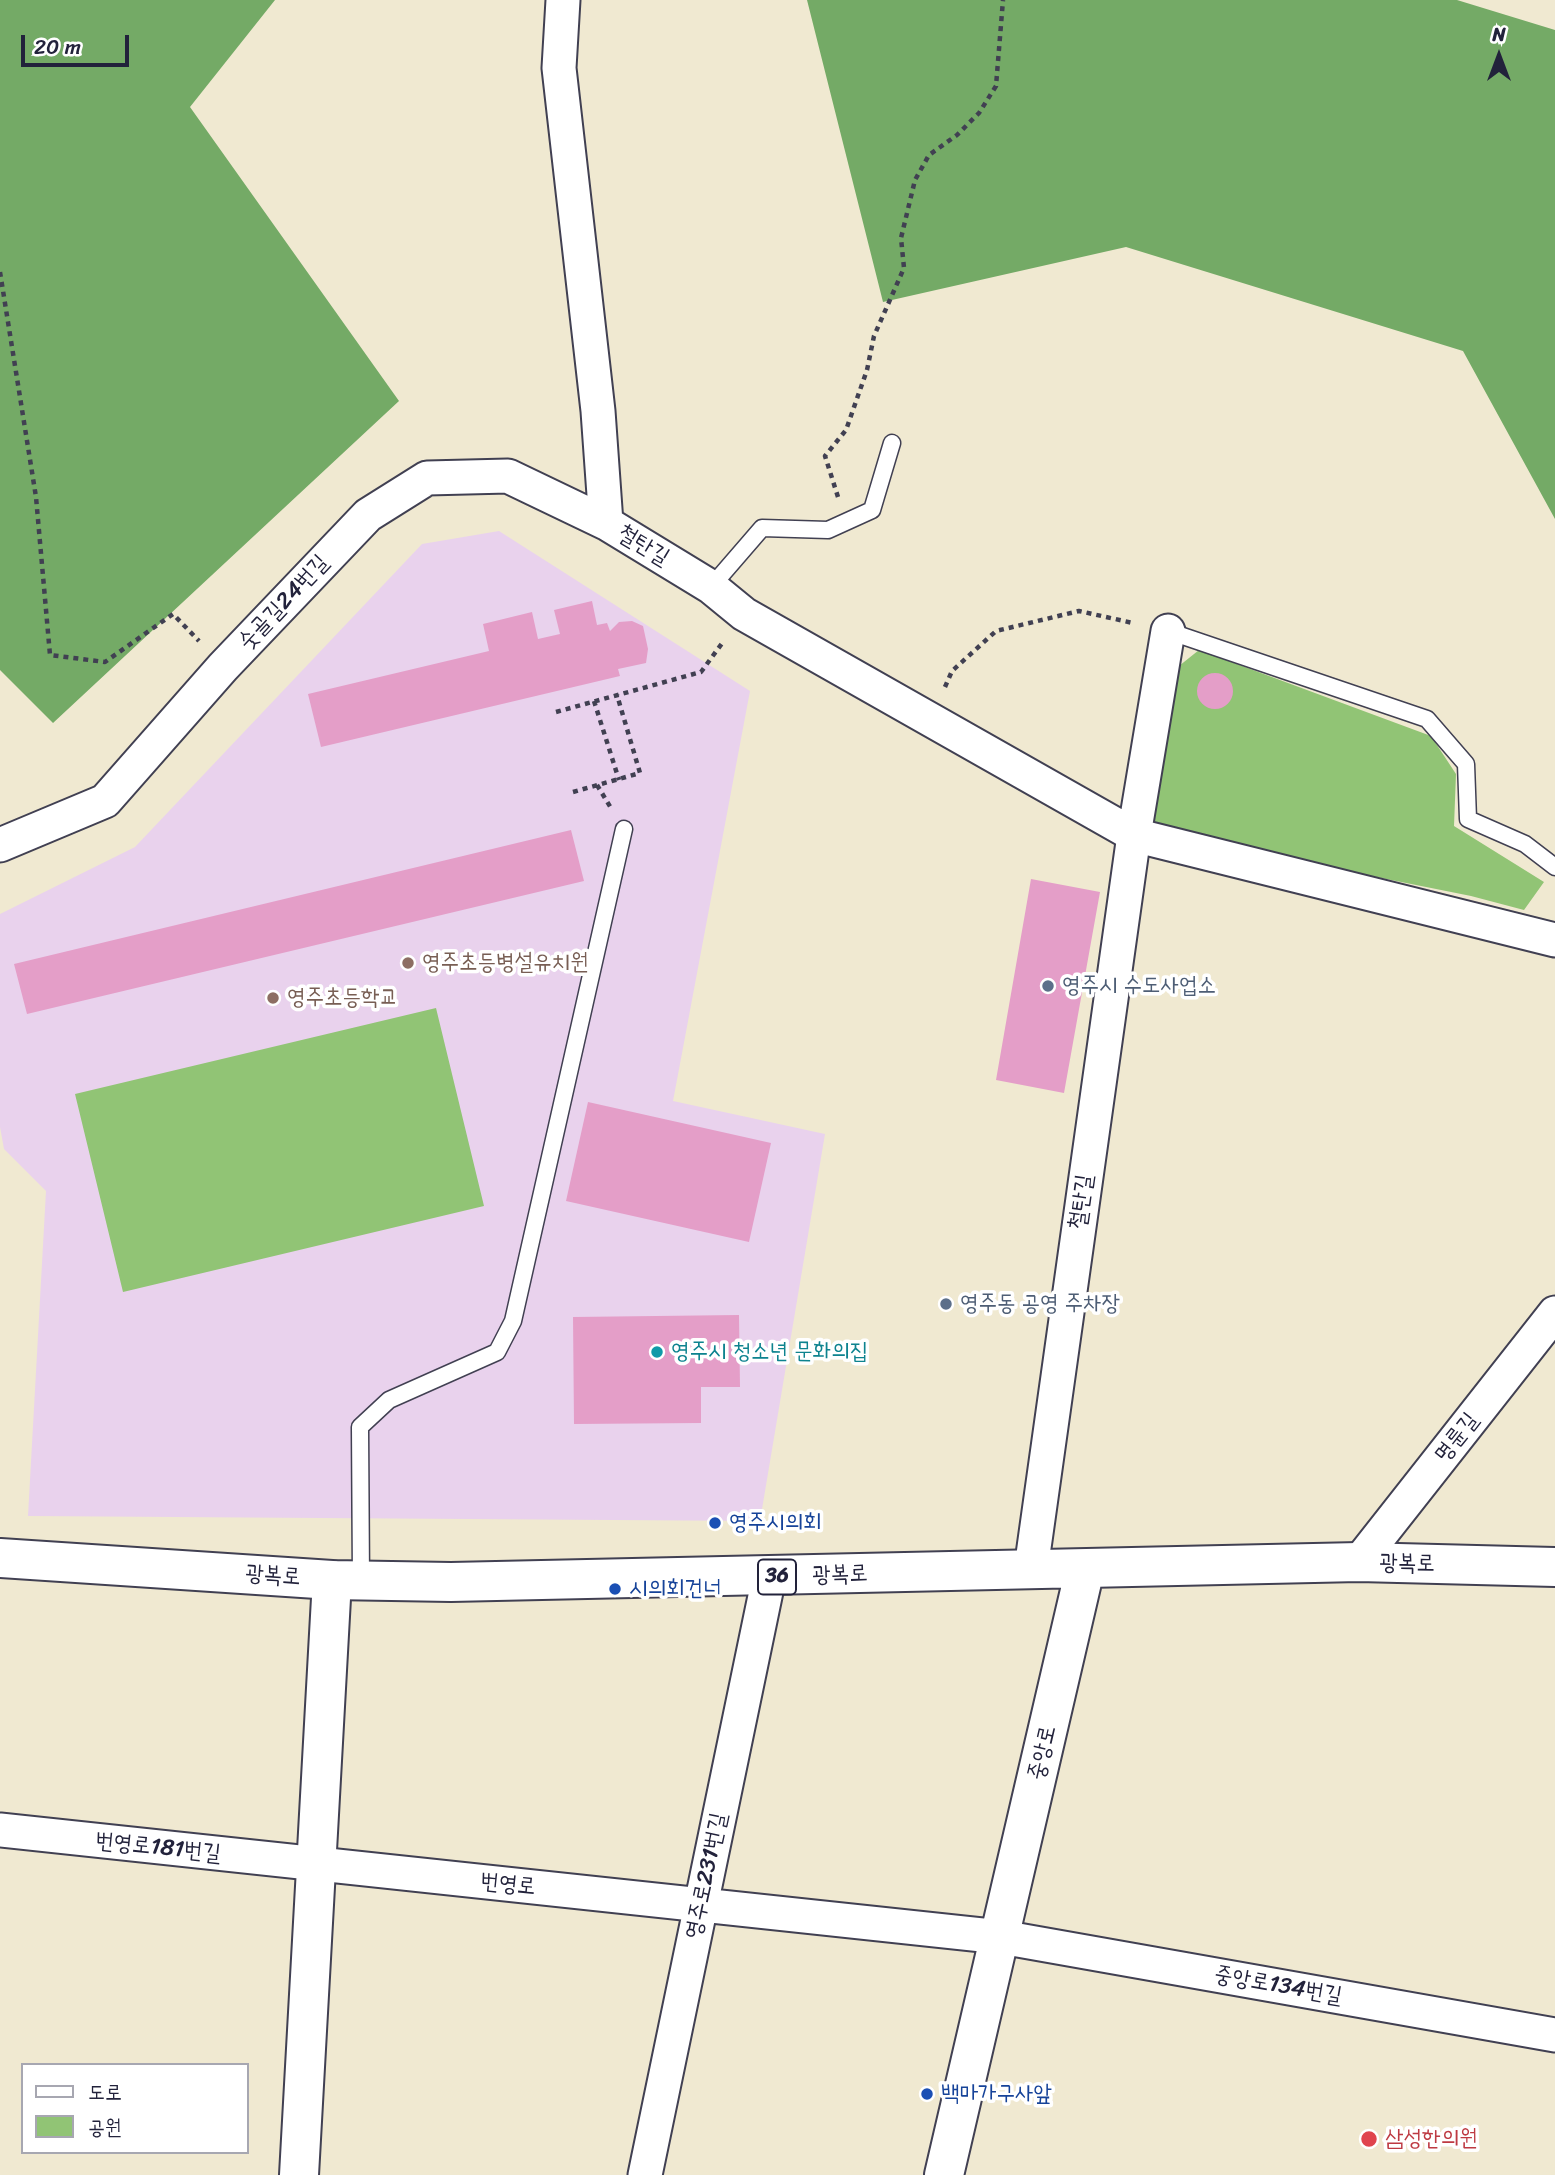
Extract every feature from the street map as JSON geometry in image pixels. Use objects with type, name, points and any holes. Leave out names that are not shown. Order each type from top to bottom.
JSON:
[{"type":"main road","name":"광복로","points":[[0,1558],[347,1581],[769,1577],[1359,1562],[1555,1567]]},
{"type":"main road","name":"중앙로","points":[[944,2175],[1085,1569]]},
{"type":"main road","points":[[299,2175],[316,1866],[347,1581]]},
{"type":"street","name":"철탄길","points":[[563,0],[559,68],[598,411],[606,523],[711,587],[744,614],[932,718],[1134,835]]},
{"type":"street","name":"숫골길24번길","points":[[0,845],[105,801],[223,667],[368,515],[427,478],[508,475],[606,523]]},
{"type":"street","name":"철탄길","points":[[1031,1569],[1134,835],[1168,631]]},
{"type":"street","points":[[1134,835],[1551,933]]},
{"type":"street","name":"명륜길","points":[[1359,1562],[1555,1313]]},
{"type":"street","name":"영주로231번길","points":[[645,2175],[769,1577]]},
{"type":"street","name":"번영로181번길","points":[[0,1830],[316,1866]]},
{"type":"street","name":"번영로","points":[[316,1866],[701,1904]]},
{"type":"street","points":[[701,1904],[1001,1937]]},
{"type":"street","name":"중앙로134번길","points":[[1001,1937],[1555,2035]]},
{"type":"lane","points":[[711,587],[762,528],[828,530],[872,510],[892,443]]},
{"type":"lane","points":[[1168,631],[1427,719],[1466,764],[1468,820],[1525,844],[1555,867]]},
{"type":"lane","points":[[347,1581],[360,1427],[389,1400],[497,1352],[513,1321],[624,829]]},
{"type":"path","points":[[819,530],[840,503],[825,456],[846,430],[867,370],[874,336],[904,268],[901,238],[915,180],[929,155],[979,113],[996,86],[1003,0]]},
{"type":"path","points":[[0,272],[36,497],[50,655],[105,662],[173,614],[223,667]]},
{"type":"path","points":[[932,718],[952,671],[996,631],[1079,611],[1168,631]]},
{"type":"path","points":[[556,712],[701,672],[744,614]]},
{"type":"path","points":[[573,792],[640,774],[617,695]]},
{"type":"path","points":[[594,701],[619,779]]},
{"type":"shaded area","points":[[499,531],[750,691],[673,1101],[825,1134],[760,1521],[28,1516],[46,1191],[4,1149],[0,1127],[0,914],[135,847],[422,544]]},
{"type":"green space","points":[[0,0],[275,0],[190,107],[399,401],[53,723],[0,670]]},
{"type":"green space","points":[[807,0],[1457,0],[1555,30],[1555,519],[1463,351],[1126,247],[883,302]]},
{"type":"green space","points":[[1199,650],[1431,736],[1456,774],[1454,826],[1544,882],[1524,910],[1471,896],[1157,833],[1147,816],[1169,674]]},
{"type":"green space","points":[[436,1008],[484,1206],[123,1292],[75,1094]]},
{"type":"building","points":[[592,601],[597,625],[607,623],[610,631],[619,622],[632,621],[643,626],[648,649],[646,663],[618,669],[620,676],[321,747],[308,694],[489,651],[483,624],[532,612],[538,639],[560,634],[554,610]]},
{"type":"building","points":[[1215,673],[1227,679],[1233,691],[1227,703],[1215,709],[1203,703],[1197,691],[1203,679]]},
{"type":"building","points":[[571,830],[584,881],[27,1014],[14,964]]},
{"type":"building","name":"영주시 수도사업소","points":[[1031,879],[1100,892],[1064,1093],[996,1080]]},
{"type":"building","points":[[588,1102],[771,1143],[749,1242],[566,1201]]},
{"type":"building","name":"영주시 청소년 문화의집","points":[[739,1315],[740,1387],[701,1387],[701,1423],[574,1424],[573,1317]]},
{"type":"place","name":"영주초등병설유치원","points":[[408,963]]},
{"type":"place","name":"영주시 수도사업소","points":[[1048,986]]},
{"type":"place","name":"영주초등학교","points":[[273,998]]},
{"type":"place","name":"영주동 공영 주차장","points":[[946,1304]]},
{"type":"place","name":"영주시 청소년 문화의집","points":[[657,1352]]},
{"type":"place","name":"영주시의회","points":[[715,1523]]},
{"type":"place","name":"시의회건너","points":[[615,1589]]},
{"type":"place","name":"백마가구사앞","points":[[927,2094]]},
{"type":"place","name":"삼성한의원","points":[[1369,2139]]}]
